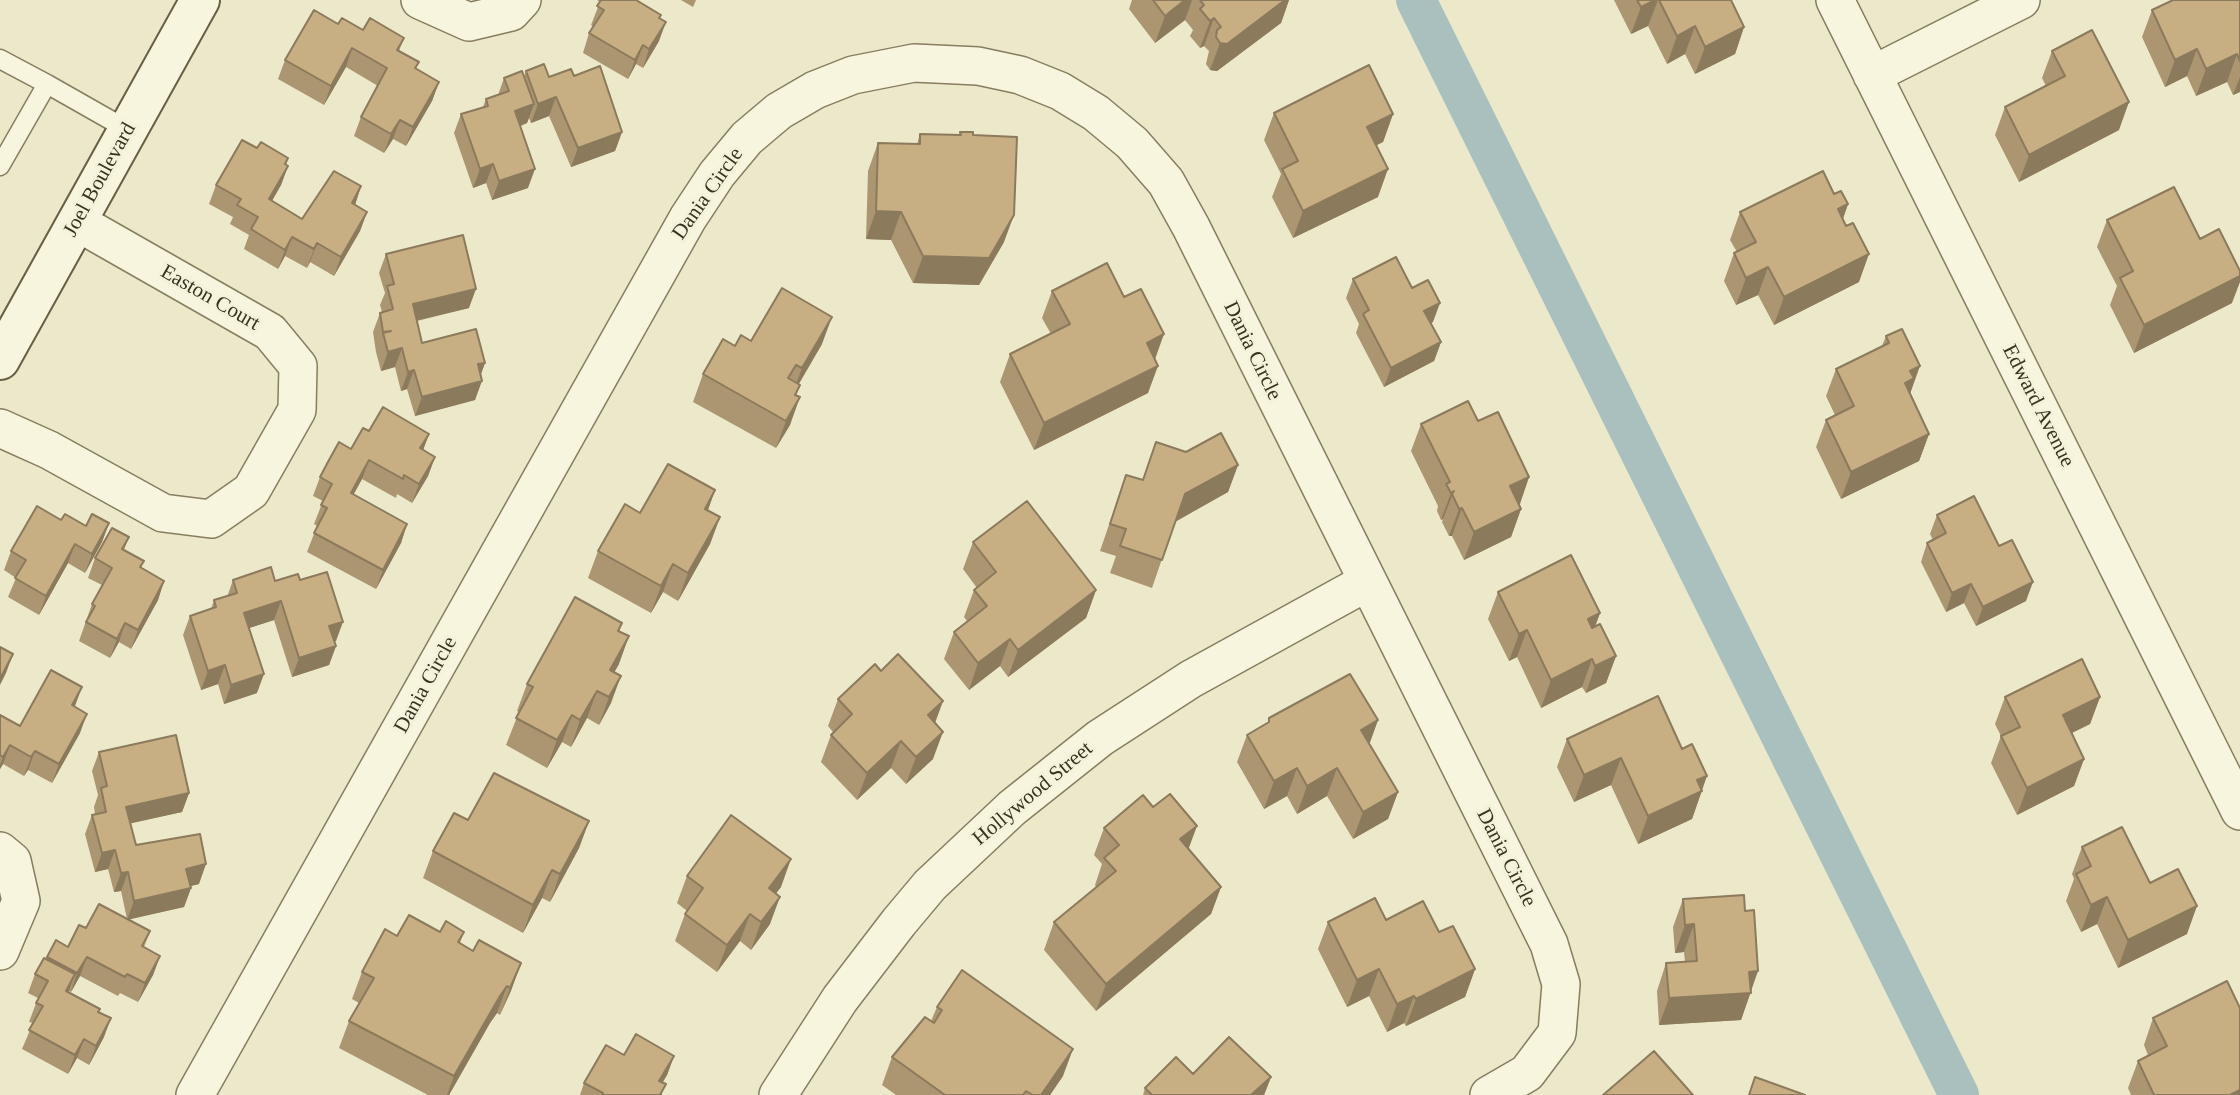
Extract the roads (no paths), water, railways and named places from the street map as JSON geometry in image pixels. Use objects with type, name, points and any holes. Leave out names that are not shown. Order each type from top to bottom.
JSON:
[{"type":"main road","name":"Joel Boulevard","points":[[0,360],[200,0]]},
{"type":"street","points":[[420,0],[469,22],[511,12],[522,0]]},
{"type":"street","name":"Edward Avenue","points":[[1835,0],[2240,811]]},
{"type":"street","points":[[1872,75],[2021,0]]},
{"type":"street","name":"Dania Circle","points":[[195,1095],[688,218],[717,174],[747,138],[779,111],[815,90],[853,75],[915,64],[978,66],[1020,75],[1060,91],[1096,113],[1132,143],[1166,182],[1191,227],[1549,944],[1561,984],[1557,1033],[1528,1073],[1489,1095]]},
{"type":"street","name":"Easton Court","points":[[0,428],[49,450],[163,513],[211,519],[251,491],[297,410],[298,366],[270,332],[77,222]]},
{"type":"street","name":"Hollywood Street","points":[[778,1095],[840,999],[899,922],[930,885],[1012,808],[1100,738],[1191,679],[1367,582]]},
{"type":"street","points":[[0,851],[12,861],[21,901],[0,951]]},
{"type":"lane","points":[[0,59],[128,130]]},
{"type":"lane","points":[[0,166],[47,85]]},
{"type":"waterway","points":[[1416,0],[1959,1095]]}]
